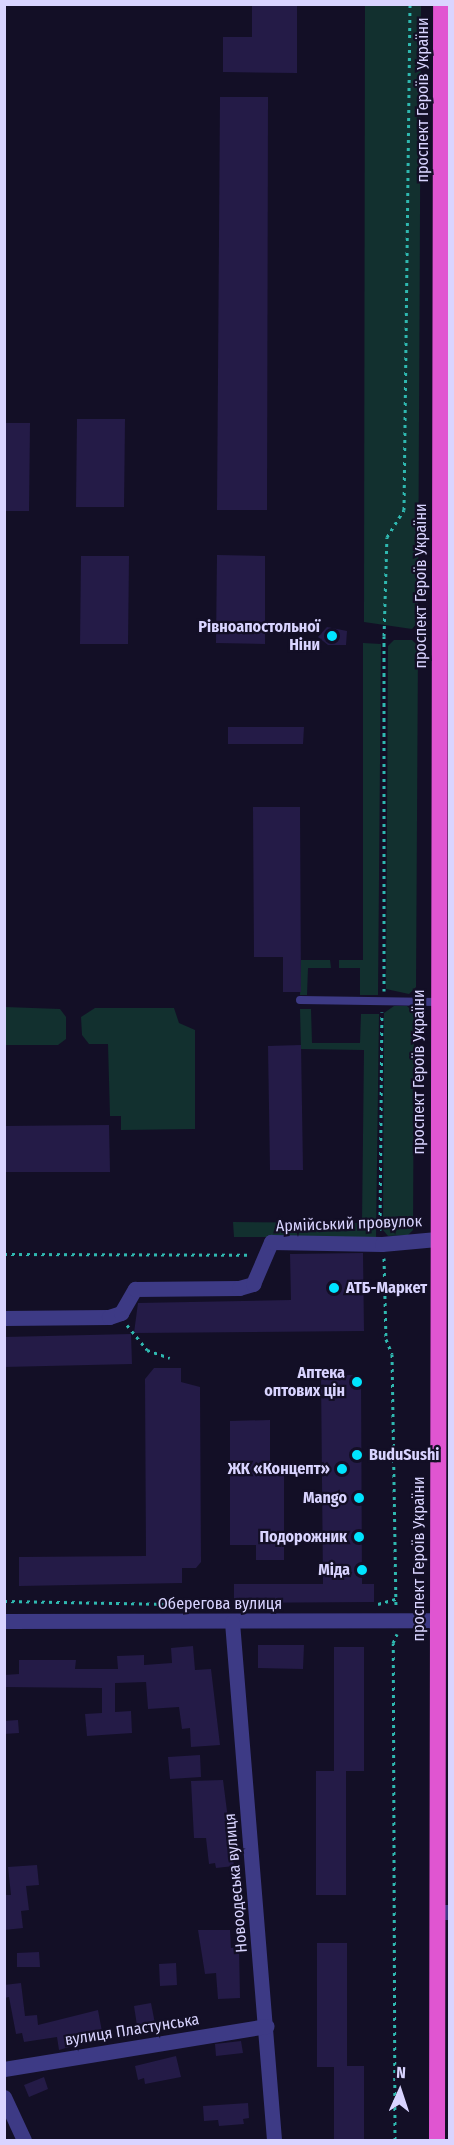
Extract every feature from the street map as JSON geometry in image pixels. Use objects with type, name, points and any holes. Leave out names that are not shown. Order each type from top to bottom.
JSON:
[{"type":"highway","name":"проспект Героїв України","points":[[437,2140],[443,1912],[436,1620],[443,1239],[438,1002],[441,4]]},
{"type":"street","name":"Армійський провулок","points":[[121,1313],[135,1288],[253,1284],[271,1242],[382,1244],[443,1239]]},
{"type":"street","points":[[4,1318],[121,1313]]},
{"type":"street","name":"Оберегова вулиця","points":[[4,1621],[436,1620]]},
{"type":"street","name":"Новоодеська вулиця","points":[[232,1622],[274,2140]]},
{"type":"street","name":"вулиця Пластунська","points":[[4,2069],[266,2026]]},
{"type":"street","points":[[4,2097],[24,2140]]},
{"type":"lane","points":[[300,1000],[382,999],[438,1002]]},
{"type":"path","points":[[396,1609],[392,1354],[386,1339],[382,1244],[382,999],[387,537],[404,510],[410,4]]},
{"type":"path","points":[[4,1254],[265,1255]]},
{"type":"path","points":[[121,1313],[147,1350],[170,1358]]},
{"type":"path","points":[[375,1605],[396,1599]]},
{"type":"path","points":[[4,1601],[183,1604]]},
{"type":"path","points":[[395,2140],[393,1644],[399,1632]]},
{"type":"green space","points":[[365,5],[421,5],[418,622],[412,629],[364,622]]},
{"type":"green space","points":[[394,640],[412,640],[418,646],[416,987],[409,994],[386,989],[388,646]]},
{"type":"green space","points":[[363,643],[381,644],[378,995],[360,995],[360,968],[339,968],[339,960],[363,960]]},
{"type":"green space","points":[[301,960],[330,960],[331,968],[308,968],[307,995],[300,995]]},
{"type":"green space","points":[[394,1006],[407,1006],[414,1013],[413,1230],[408,1235],[388,1236],[383,1230],[384,1013]]},
{"type":"green space","points":[[5,1007],[60,1009],[66,1017],[66,1039],[58,1045],[5,1045]]},
{"type":"green space","points":[[95,1008],[174,1008],[179,1023],[195,1030],[195,1129],[121,1130],[121,1116],[110,1116],[108,1044],[89,1044],[82,1035],[81,1017]]},
{"type":"green space","points":[[300,1009],[311,1009],[312,1043],[360,1043],[361,1014],[379,1014],[376,1237],[234,1237],[233,1222],[362,1223],[364,1050],[301,1049]]},
{"type":"building","points":[[252,4],[297,4],[297,73],[223,72],[223,37],[252,37]]},
{"type":"building","points":[[220,97],[268,97],[267,510],[217,510]]},
{"type":"building","points":[[77,419],[125,419],[124,507],[76,507]]},
{"type":"building","points":[[4,423],[30,423],[29,511],[4,511]]},
{"type":"building","points":[[217,555],[265,556],[265,644],[216,643]]},
{"type":"building","points":[[81,556],[129,556],[128,644],[80,644]]},
{"type":"building","name":"Рівноапостольної Ніни","points":[[327,627],[347,631],[346,645],[328,645],[318,637]]},
{"type":"building","points":[[228,727],[304,727],[303,744],[228,744]]},
{"type":"building","points":[[253,807],[300,807],[301,992],[283,992],[283,957],[254,957]]},
{"type":"building","points":[[301,1045],[303,1170],[270,1170],[268,1046]]},
{"type":"building","points":[[109,1125],[110,1172],[4,1172],[4,1126]]},
{"type":"building","points":[[363,1253],[364,1331],[134,1333],[138,1303],[291,1300],[290,1254]]},
{"type":"building","points":[[131,1334],[132,1364],[4,1367],[4,1337]]},
{"type":"building","points":[[154,1368],[181,1368],[181,1382],[200,1387],[201,1562],[196,1568],[182,1568],[182,1583],[19,1586],[19,1557],[146,1556],[145,1379]]},
{"type":"building","name":"ЖК «Концепт»","points":[[321,1375],[361,1375],[362,1584],[374,1584],[374,1602],[234,1603],[234,1584],[323,1584]]},
{"type":"building","points":[[270,1420],[270,1476],[284,1476],[284,1560],[256,1560],[256,1545],[230,1545],[230,1421]]},
{"type":"building","points":[[258,1645],[304,1645],[303,1669],[258,1668]]},
{"type":"building","points":[[193,1646],[195,1670],[211,1669],[220,1745],[191,1747],[190,1728],[182,1729],[179,1707],[148,1709],[146,1682],[115,1683],[115,1712],[131,1711],[132,1733],[87,1736],[85,1714],[102,1713],[102,1688],[4,1687],[4,1675],[19,1674],[19,1660],[76,1660],[75,1669],[118,1669],[117,1656],[144,1655],[144,1665],[172,1663],[171,1648]]},
{"type":"building","points":[[334,1647],[364,1647],[364,1771],[346,1771],[346,1895],[316,1895],[316,1771],[334,1771]]},
{"type":"building","points":[[18,1720],[19,1733],[4,1734],[4,1721]]},
{"type":"building","points":[[200,1755],[201,1777],[170,1779],[168,1757]]},
{"type":"building","points":[[223,1780],[234,1866],[216,1868],[215,1863],[209,1864],[206,1838],[194,1838],[191,1781]]},
{"type":"building","points":[[37,1865],[39,1885],[26,1886],[29,1910],[21,1911],[23,1928],[4,1930],[4,1895],[11,1895],[8,1867]]},
{"type":"building","points":[[198,1930],[230,1930],[231,1948],[239,1947],[240,1998],[218,1999],[216,1973],[205,1974]]},
{"type":"building","points":[[317,1943],[347,1943],[347,2066],[364,2066],[364,2140],[334,2140],[334,2067],[317,2067]]},
{"type":"building","points":[[39,1952],[40,1967],[17,1967],[17,1953]]},
{"type":"building","points":[[176,1963],[177,1985],[160,1986],[159,1964]]},
{"type":"building","points":[[21,1983],[25,2016],[37,2015],[38,2025],[98,2010],[103,2037],[59,2050],[57,2037],[24,2042],[22,2033],[16,2034],[9,1997],[4,1998],[4,1985]]},
{"type":"building","points":[[151,2003],[156,2029],[138,2032],[134,2006]]},
{"type":"building","points":[[241,2041],[243,2053],[216,2056],[215,2044]]},
{"type":"building","points":[[176,2056],[181,2077],[145,2084],[144,2078],[138,2080],[135,2066]]},
{"type":"building","points":[[44,2077],[48,2089],[29,2097],[24,2085]]},
{"type":"building","points":[[248,2103],[249,2118],[243,2119],[244,2124],[219,2126],[218,2120],[204,2121],[203,2106]]},
{"type":"place","name":"Рівноапостольної Ніни","points":[[332,636]]},
{"type":"place","name":"АТБ-Маркет","points":[[334,1288]]},
{"type":"place","name":"Аптека оптових цін","points":[[357,1382]]},
{"type":"place","name":"BuduSushi","points":[[357,1455]]},
{"type":"place","name":"ЖК «Концепт»","points":[[342,1469]]},
{"type":"place","name":"Mango","points":[[359,1498]]},
{"type":"place","name":"Подорожник","points":[[359,1537]]},
{"type":"place","name":"Міда","points":[[362,1570]]}]
